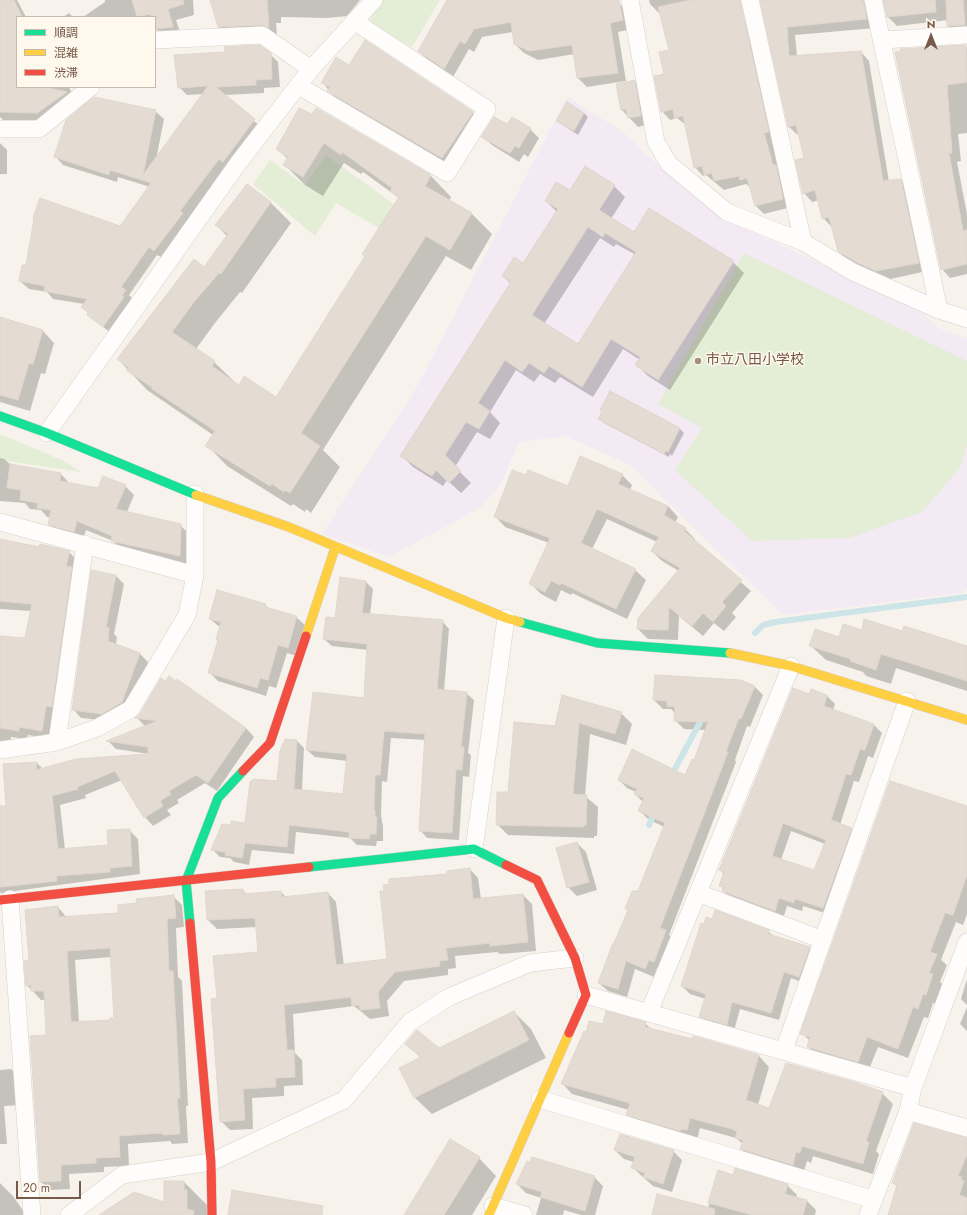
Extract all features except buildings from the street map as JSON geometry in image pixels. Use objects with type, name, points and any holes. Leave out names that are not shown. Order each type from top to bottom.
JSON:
[{"type":"street","points":[[47,433],[239,162],[311,69],[374,0]]},
{"type":"street","points":[[630,0],[656,142],[669,164],[727,212],[803,242],[853,272],[939,310],[967,319]]},
{"type":"street","points":[[750,0],[803,242]]},
{"type":"street","points":[[873,0],[939,310]]},
{"type":"street","points":[[299,86],[447,173],[487,109],[354,21]]},
{"type":"street","points":[[156,40],[262,35],[311,69]]},
{"type":"street","points":[[882,40],[967,35]]},
{"type":"street","points":[[0,129],[38,129],[90,88]]},
{"type":"street","points":[[0,416],[47,433],[195,494],[289,527],[335,548],[506,618],[597,643],[728,653],[792,666],[967,720]]},
{"type":"street","points":[[0,750],[58,742],[97,728],[131,709],[187,615],[195,575],[195,494]]},
{"type":"street","points":[[0,522],[195,575]]},
{"type":"street","points":[[58,742],[85,544]]},
{"type":"street","points":[[212,1215],[211,1162],[186,881],[218,798],[270,744],[335,548]]},
{"type":"street","points":[[474,849],[506,618]]},
{"type":"street","points":[[649,1012],[792,666]]},
{"type":"street","points":[[784,1050],[907,701]]},
{"type":"street","points":[[32,1215],[5,899],[186,881],[474,849],[538,880],[575,958],[586,995],[491,1211],[524,1215]]},
{"type":"street","points":[[698,893],[823,940]]},
{"type":"street","points":[[540,1099],[871,1207],[908,1111],[913,1088],[967,942]]},
{"type":"street","points":[[69,1215],[122,1175],[211,1162],[344,1100],[410,1022],[449,997],[530,963],[575,958]]},
{"type":"street","points":[[586,995],[784,1050],[913,1088]]},
{"type":"street","points":[[908,1111],[967,1128]]},
{"type":"shaded area","name":"市立八田小学校","points":[[567,97],[622,131],[655,162],[730,221],[921,311],[937,328],[967,338],[967,590],[961,593],[783,615],[630,465],[565,436],[519,442],[501,484],[480,508],[389,557],[322,534],[418,385]]},
{"type":"green space","points":[[382,0],[440,0],[412,47],[372,25],[370,16]]},
{"type":"green space","points":[[326,155],[395,205],[382,230],[336,203],[315,236],[253,184],[270,160],[305,185]]},
{"type":"green space","points":[[744,253],[967,361],[967,445],[960,468],[922,512],[850,538],[752,541],[675,470],[702,428],[658,404]]},
{"type":"green space","points":[[0,434],[64,461],[81,472],[0,460]]},
{"type":"waterway","points":[[755,633],[763,625],[775,622],[967,597]]},
{"type":"waterway","points":[[671,776],[704,715]]},
{"type":"waterway","points":[[649,825],[655,811]]},
{"type":"traffic: fast","points":[[0,416],[47,433],[196,495]]},
{"type":"traffic: fast","points":[[520,622],[597,643],[730,653]]},
{"type":"traffic: fast","points":[[190,923],[186,881],[218,798],[243,771]]},
{"type":"traffic: fast","points":[[309,867],[474,849],[506,865]]},
{"type":"traffic: slow","points":[[196,495],[289,527],[506,618],[520,622]]},
{"type":"traffic: slow","points":[[306,636],[335,548]]},
{"type":"traffic: slow","points":[[730,653],[791,666],[967,720]]},
{"type":"traffic: slow","points":[[489,1215],[569,1033]]},
{"type":"traffic: jam","points":[[243,771],[270,743],[306,636]]},
{"type":"traffic: jam","points":[[506,865],[537,880],[575,958],[586,995],[569,1033]]},
{"type":"traffic: jam","points":[[0,900],[309,867]]},
{"type":"traffic: jam","points":[[190,923],[211,1162],[212,1215]]},
{"type":"place","name":"市立八田小学校","points":[[698,361]]}]
